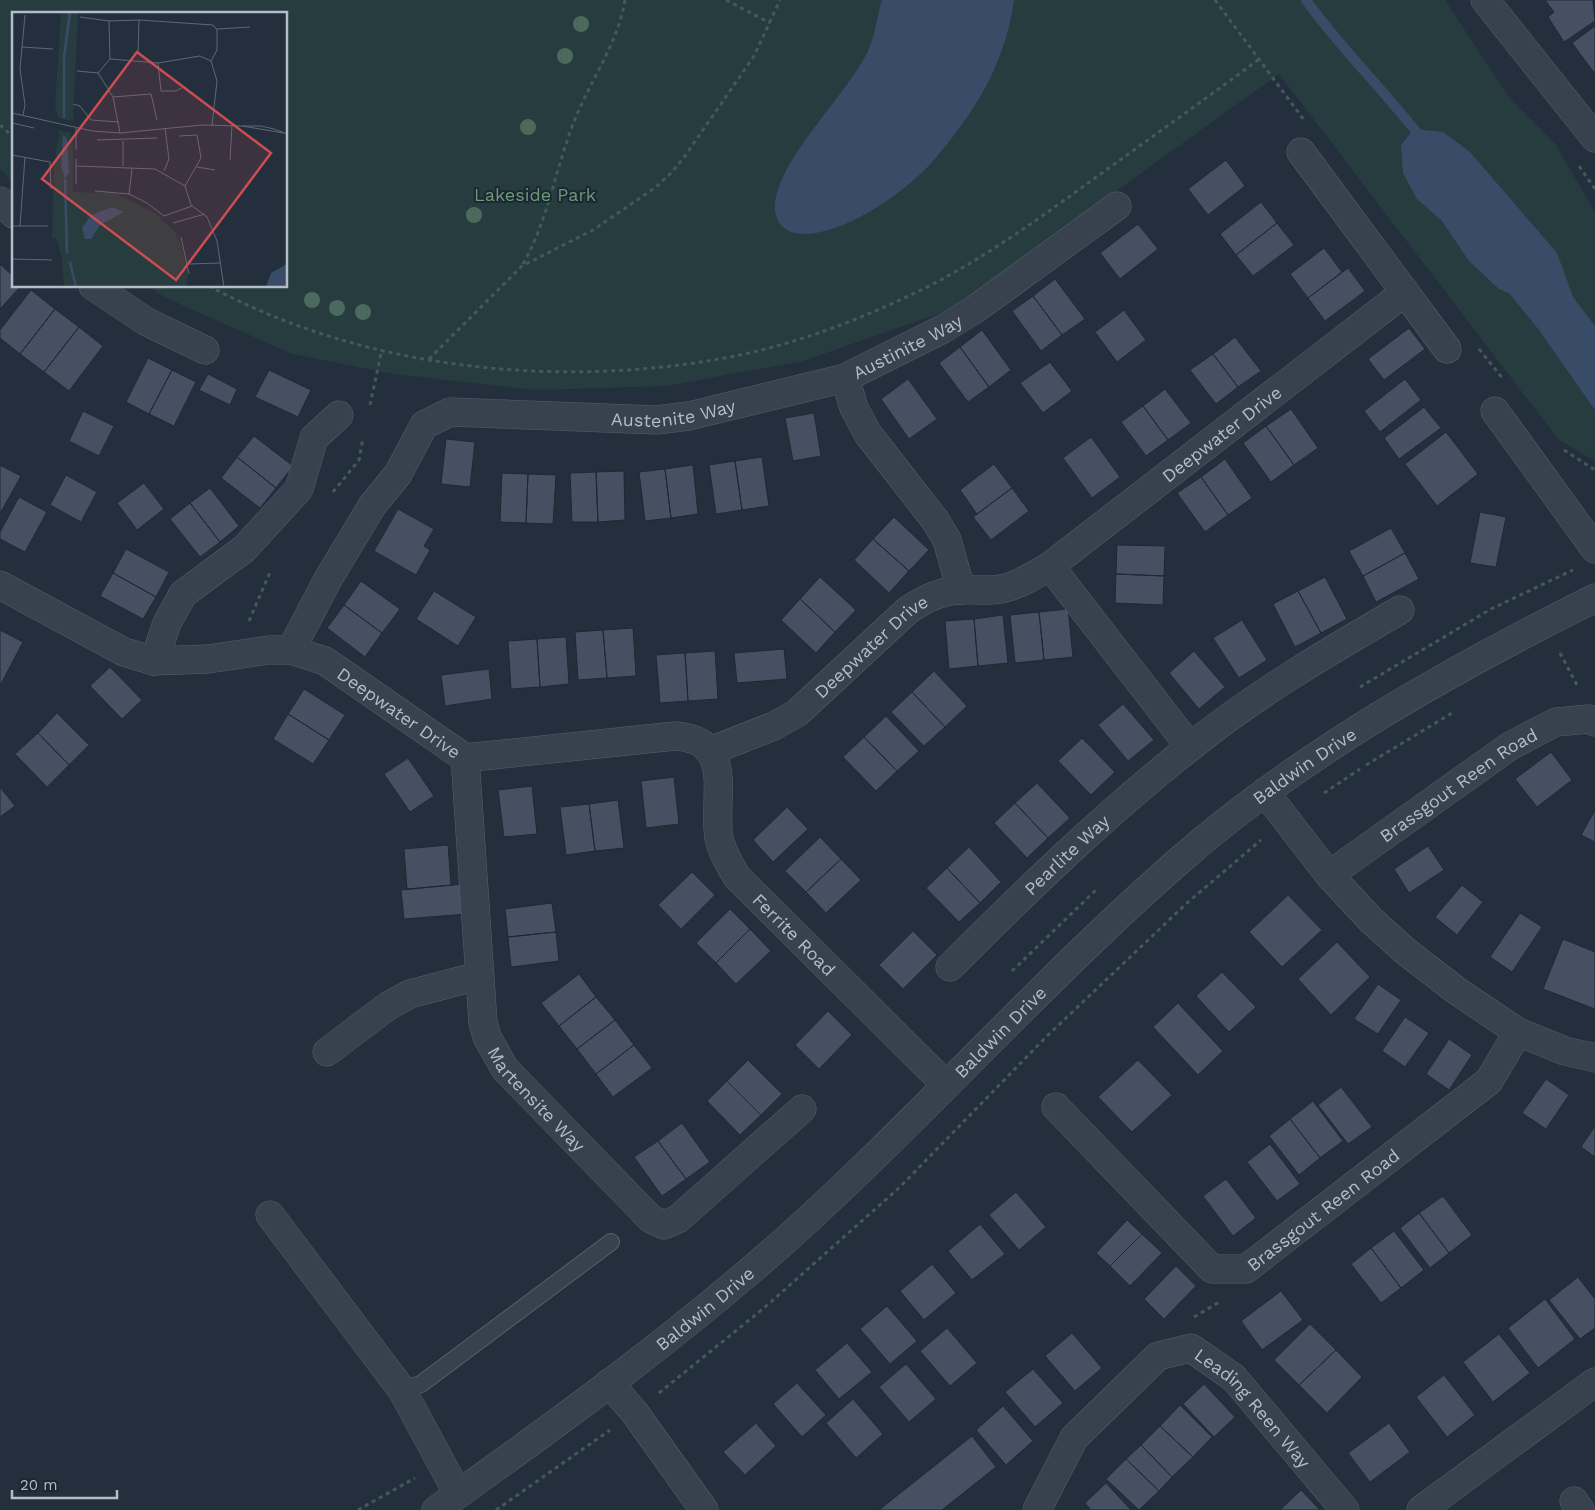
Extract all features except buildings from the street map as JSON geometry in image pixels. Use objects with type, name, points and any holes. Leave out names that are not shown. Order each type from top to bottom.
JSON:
[{"type":"street","points":[[1485,0],[1595,138]]},
{"type":"street","points":[[1301,152],[1447,349]]},
{"type":"street","points":[[0,200],[12,212]]},
{"type":"street","name":"Austinite Way","points":[[961,590],[947,540],[936,520],[868,434],[854,408],[845,378],[910,347],[951,324],[1118,206]]},
{"type":"street","points":[[95,288],[147,322],[204,350]]},
{"type":"street","name":"Deepwater Drive","points":[[0,585],[124,652],[154,661],[208,659],[269,650],[291,650],[324,661],[465,758],[675,736],[694,739],[710,751],[786,721],[908,610],[935,594],[961,590],[1004,588],[1026,580],[1050,566],[1405,292]]},
{"type":"street","name":"Austenite Way","points":[[291,650],[328,579],[372,506],[398,474],[424,426],[450,412],[657,420],[689,416],[845,378]]},
{"type":"street","points":[[1494,411],[1595,549]]},
{"type":"street","points":[[154,661],[167,623],[183,594],[244,549],[299,489],[314,438],[339,415]]},
{"type":"street","points":[[1050,566],[1190,747]]},
{"type":"street","name":"Baldwin Drive","points":[[436,1510],[539,1438],[685,1326],[788,1238],[865,1166],[1123,912],[1182,859],[1265,792],[1346,738],[1489,651],[1595,598]]},
{"type":"street","name":"Pearlite Way","points":[[950,967],[1035,883],[1124,802],[1190,747],[1329,651],[1400,610]]},
{"type":"street","name":"Brassgout Reen Road","points":[[1330,875],[1510,746],[1556,722],[1592,721]]},
{"type":"street","name":"Ferrite Road","points":[[710,751],[716,764],[718,775],[719,838],[726,859],[737,877],[946,1085]]},
{"type":"street","name":"Martensite Way","points":[[465,758],[478,976],[483,1022],[491,1045],[505,1068],[651,1219],[664,1224],[678,1219],[802,1109]]},
{"type":"street","points":[[1265,792],[1330,875],[1371,920],[1404,950],[1457,991],[1518,1032],[1565,1051],[1595,1058]]},
{"type":"street","points":[[327,1052],[388,1006],[410,994],[478,976]]},
{"type":"street","name":"Brassgout Reen Road","points":[[1056,1107],[1212,1269],[1246,1269],[1489,1081],[1518,1032]]},
{"type":"street","points":[[270,1215],[402,1390],[458,1494]]},
{"type":"street","name":"Leading Reen Way","points":[[1037,1510],[1074,1438],[1158,1356],[1191,1348],[1234,1378],[1345,1510]]},
{"type":"street","points":[[1421,1510],[1595,1382]]},
{"type":"street","points":[[609,1383],[635,1413],[704,1510]]},
{"type":"lane","points":[[402,1390],[420,1384],[611,1242]]},
{"type":"path","points":[[522,266],[533,245],[572,126],[620,26],[625,0]]},
{"type":"path","points":[[726,0],[770,24]]},
{"type":"path","points":[[428,359],[522,266],[592,230],[644,196],[672,172],[754,56],[780,0]]},
{"type":"path","points":[[213,288],[261,312],[313,330],[368,346],[474,368],[532,371],[603,371],[725,358],[769,348],[849,322],[928,286],[1014,235],[1258,60],[1215,0]]},
{"type":"path","points":[[0,125],[12,136]]},
{"type":"path","points":[[1552,656],[1568,648]]},
{"type":"path","points":[[1560,652],[1583,698],[1592,721]]},
{"type":"path","points":[[496,1510],[635,1413],[764,1308],[900,1187],[1080,1004],[1187,904],[1286,819],[1363,767],[1454,712]]},
{"type":"green space","name":"Lakeside Park","points":[[0,0],[1445,0],[1508,96],[1556,145],[1595,212],[1595,461],[1558,439],[1279,74],[952,309],[803,361],[666,386],[535,390],[394,374],[292,354],[164,297],[152,288],[288,288],[288,12],[12,12],[12,180],[0,169]]},
{"type":"water","points":[[882,0],[1014,0],[1010,24],[1003,46],[985,87],[961,126],[932,162],[887,201],[847,223],[808,234],[791,232],[781,225],[776,214],[775,205],[779,187],[800,148],[845,87],[868,51]]},
{"type":"water","points":[[1414,129],[1443,132],[1470,152],[1557,253],[1573,297],[1595,326],[1595,410],[1539,330],[1509,293],[1499,289],[1469,261],[1442,221],[1417,199],[1403,173],[1401,145]]},
{"type":"waterway","points":[[1306,0],[1334,36],[1422,139]]}]
